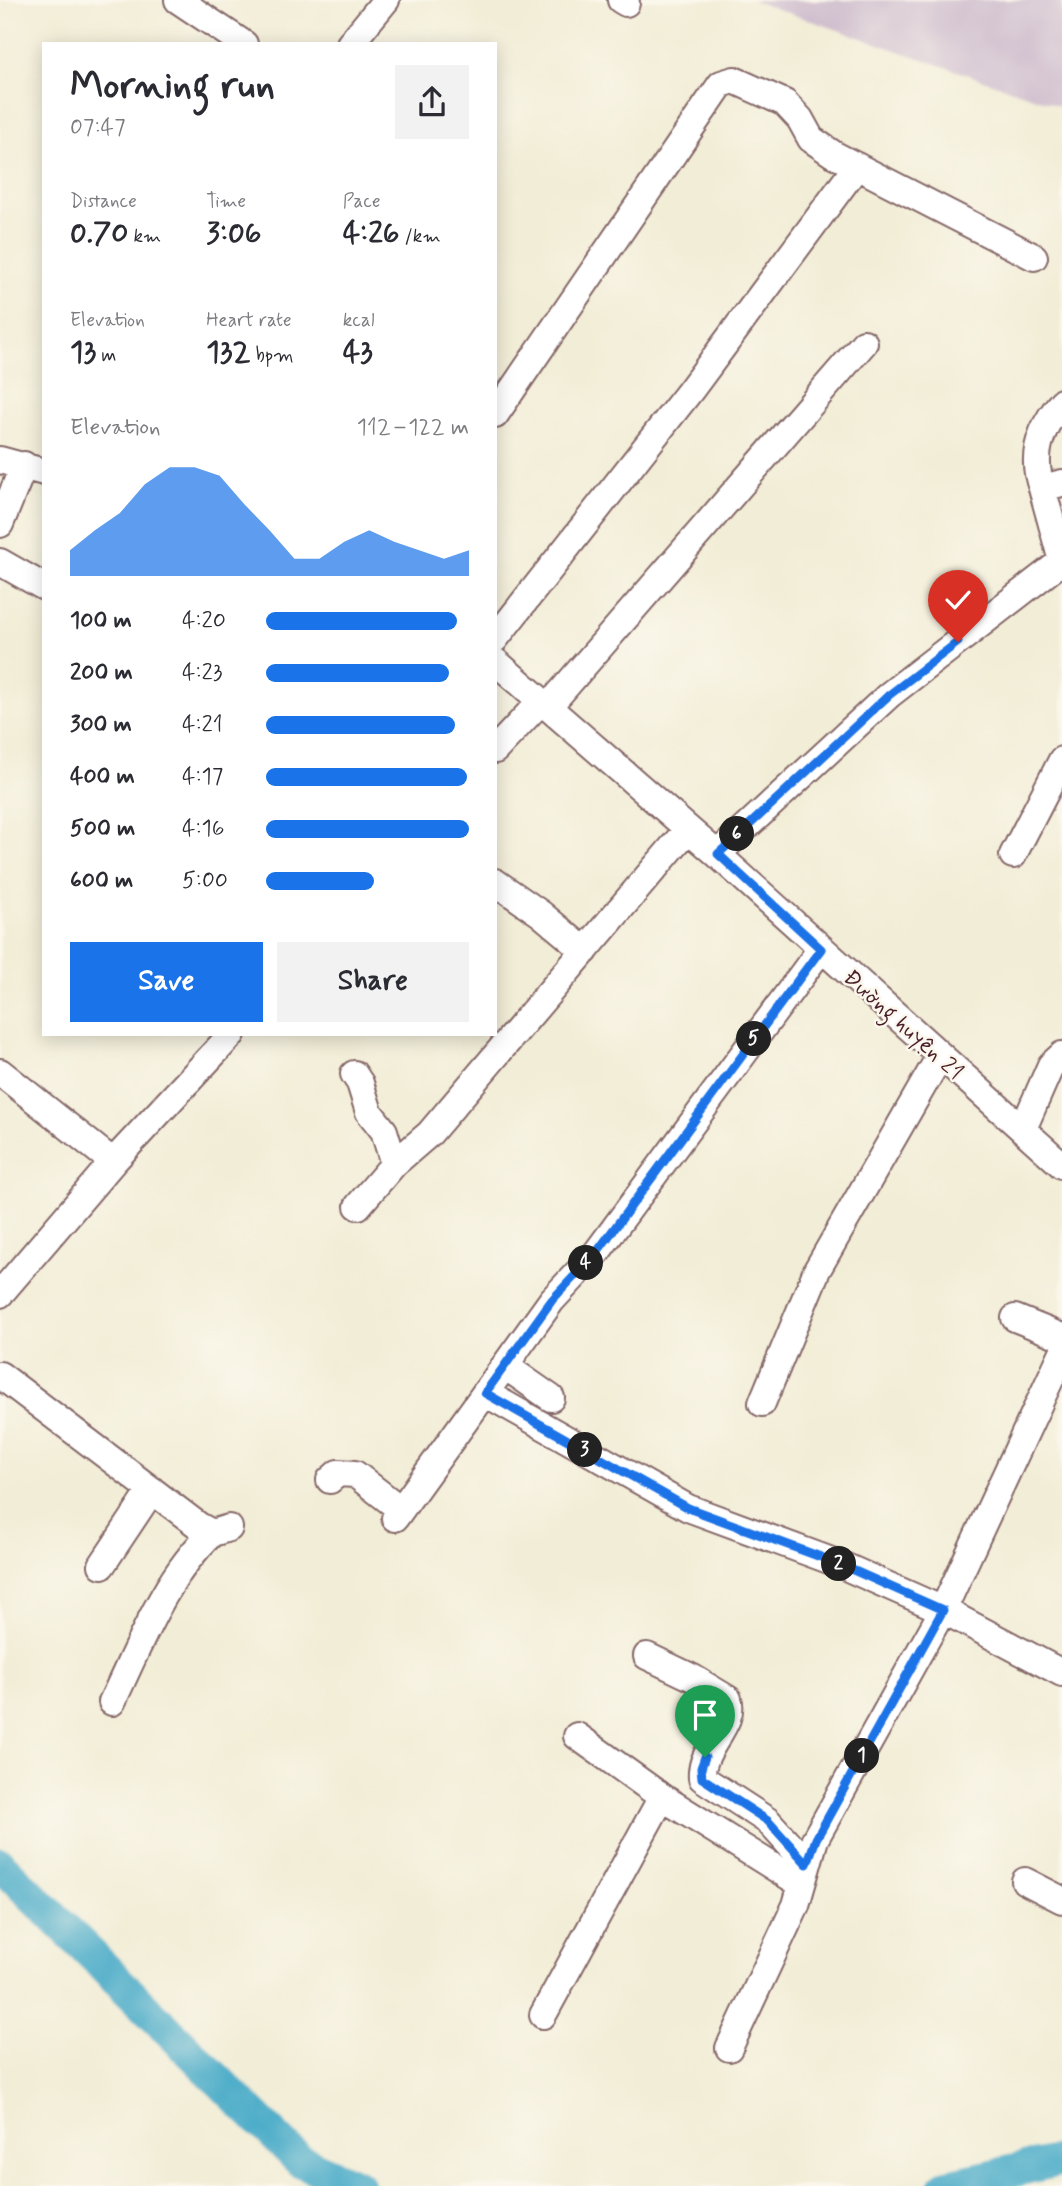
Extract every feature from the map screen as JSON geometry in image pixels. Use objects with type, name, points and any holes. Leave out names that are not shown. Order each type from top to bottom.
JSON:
[{"type":"street","points":[[178,0],[241,42]]},
{"type":"street","points":[[352,42],[386,0]]},
{"type":"street","points":[[497,412],[721,84],[734,80],[785,103],[800,119],[811,139],[856,166],[1034,257]]},
{"type":"street","points":[[497,636],[690,391],[856,166]]},
{"type":"street","points":[[497,748],[544,704],[864,343]]},
{"type":"street","points":[[718,854],[889,695],[1062,561],[1052,486],[1034,463],[1037,443],[1062,402]]},
{"type":"street","points":[[0,524],[23,466]]},
{"type":"street","points":[[0,562],[42,586]]},
{"type":"street","name":"Đường huyện 21","points":[[497,663],[718,854],[1062,1164]]},
{"type":"street","points":[[1013,855],[1062,760]]},
{"type":"street","points":[[358,1206],[394,1164],[430,1133],[688,829]]},
{"type":"street","points":[[497,883],[541,914],[584,951]]},
{"type":"street","points":[[330,1480],[338,1474],[355,1474],[397,1514],[552,1300],[597,1252],[821,949]]},
{"type":"street","points":[[0,1294],[113,1162],[230,1036]]},
{"type":"street","points":[[1023,1129],[1051,1065],[1062,1055]]},
{"type":"street","points":[[762,1403],[817,1270],[940,1056]]},
{"type":"street","points":[[0,1072],[113,1162]]},
{"type":"street","points":[[354,1074],[360,1083],[369,1112],[384,1131],[394,1164]]},
{"type":"street","points":[[1015,1318],[1062,1337]]},
{"type":"street","points":[[729,2048],[796,1905],[816,1839],[943,1610],[1062,1354]]},
{"type":"street","points":[[505,1366],[551,1398]]},
{"type":"street","points":[[0,1375],[152,1490],[220,1530],[167,1589],[112,1702]]},
{"type":"street","points":[[485,1393],[688,1508],[837,1563],[943,1610],[1062,1673]]},
{"type":"street","points":[[102,1566],[152,1490]]},
{"type":"street","points":[[647,1656],[729,1699],[727,1718],[705,1757],[701,1768],[702,1778],[768,1821],[804,1874]]},
{"type":"street","points":[[577,1736],[662,1797],[804,1874]]},
{"type":"street","points":[[543,2015],[662,1797]]},
{"type":"street","points":[[1025,1881],[1062,1900]]},
{"type":"shaded area","points":[[751,0],[1062,0],[1062,107]]},
{"type":"waterway","points":[[0,1864],[300,2161],[358,2186]]},
{"type":"waterway","points":[[945,2186],[1062,2160]]},
{"type":"route","points":[[705,1757],[701,1768],[702,1778],[768,1821],[807,1864],[816,1839],[943,1610],[837,1563],[688,1508],[485,1393],[552,1300],[597,1252],[821,949],[718,854],[774,799],[889,695],[958,642]]}]
